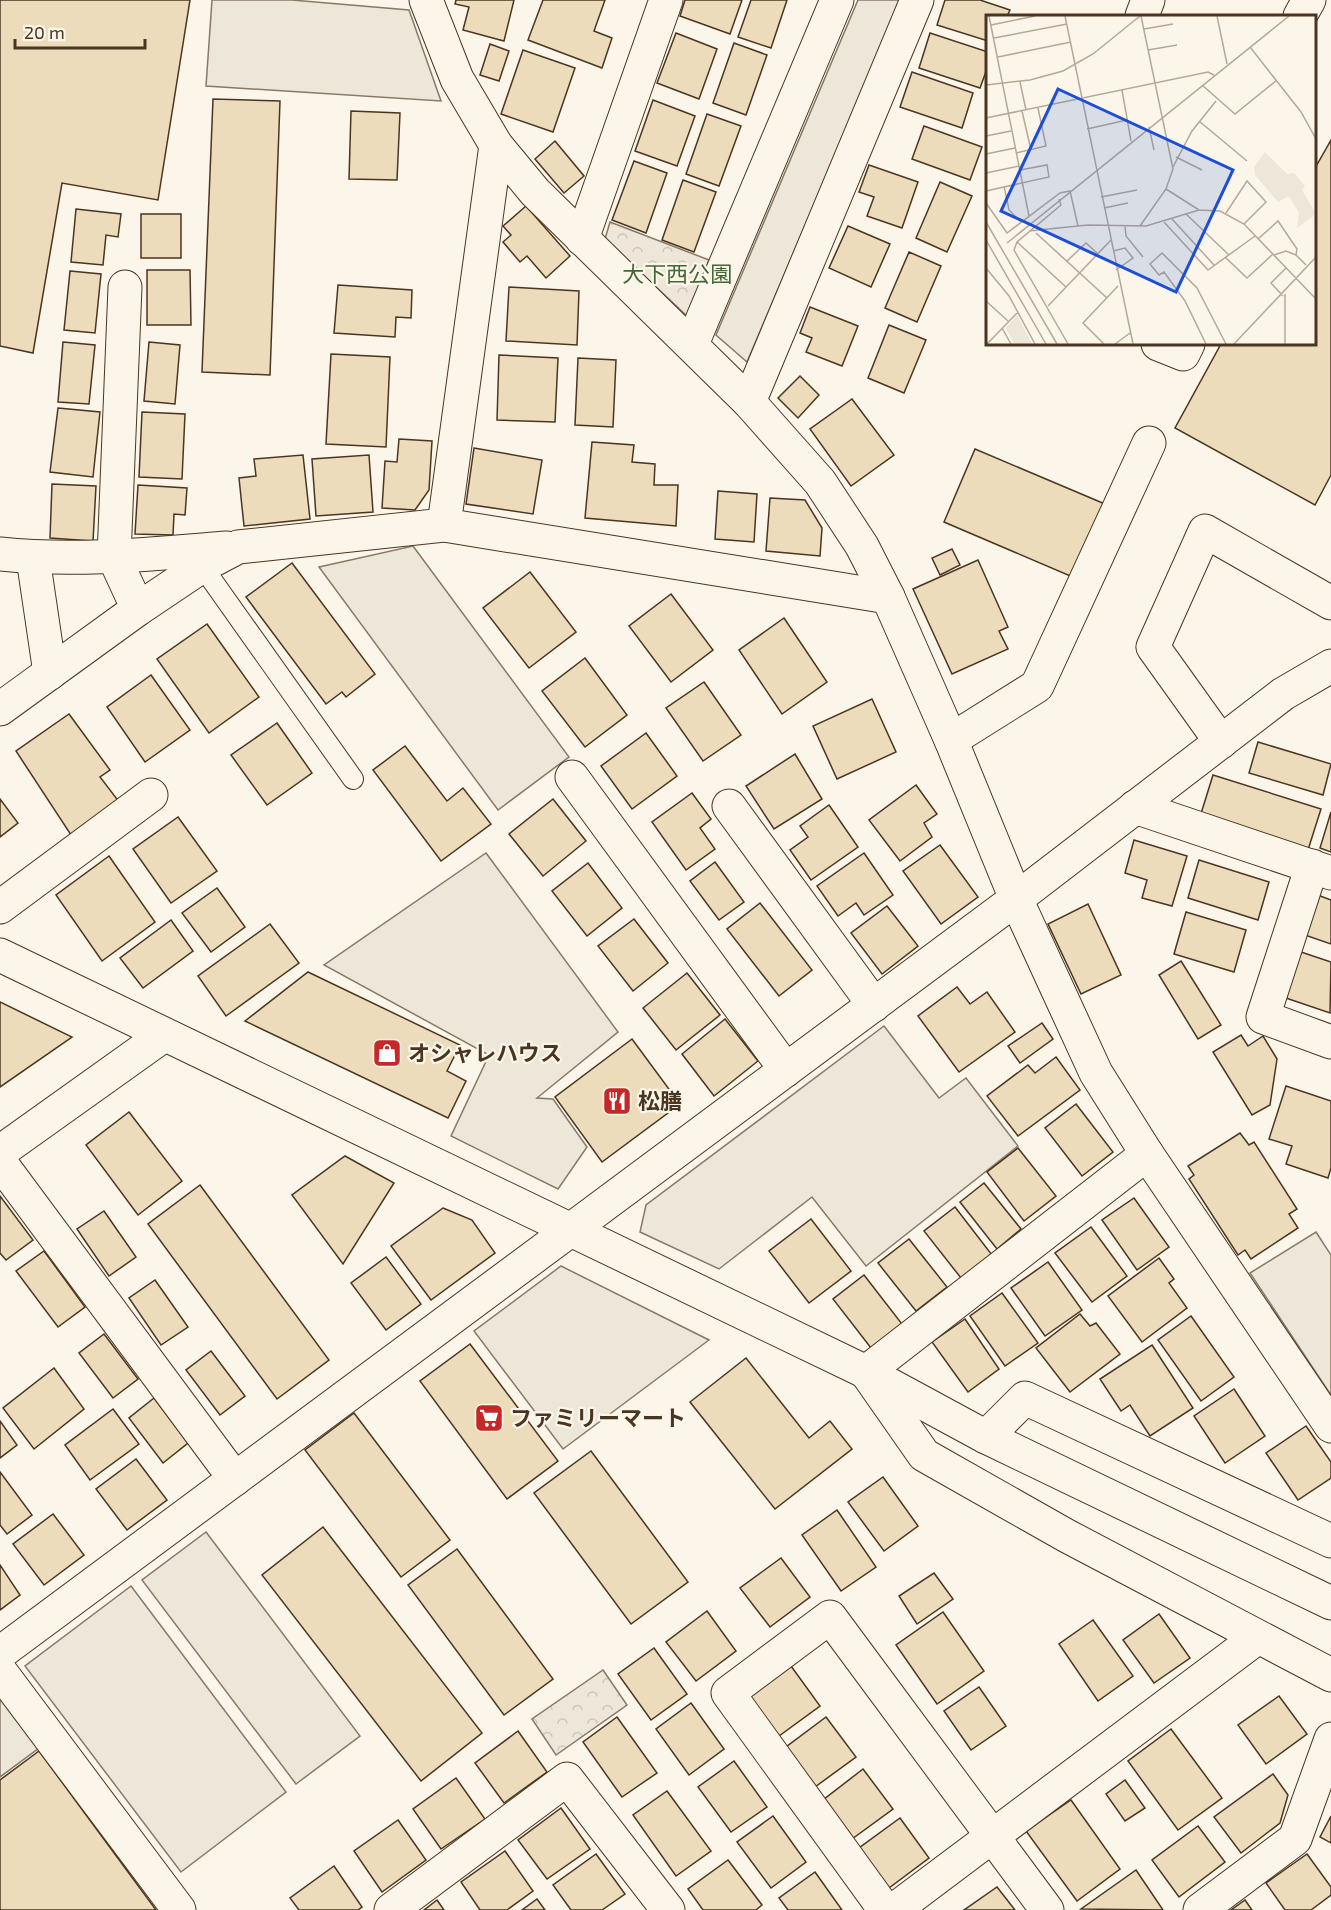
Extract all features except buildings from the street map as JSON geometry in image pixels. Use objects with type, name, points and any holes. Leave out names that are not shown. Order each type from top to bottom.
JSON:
[{"type":"street","points":[[426,0],[457,79],[496,145],[535,192],[749,402],[820,482],[862,546],[888,597],[951,740],[1016,899],[1096,1073],[1147,1154],[1331,1426]]},
{"type":"street","points":[[582,239],[666,0]]},
{"type":"street","points":[[692,344],[837,0]]},
{"type":"street","points":[[749,402],[918,0]]},
{"type":"street","points":[[1142,15],[1148,0]]},
{"type":"street","points":[[1301,15],[1309,0]]},
{"type":"street","points":[[444,525],[496,145]]},
{"type":"street","points":[[125,287],[114,556],[138,609]]},
{"type":"street","points":[[1160,345],[1183,354],[1188,345]]},
{"type":"street","points":[[951,740],[1037,686],[1149,443]]},
{"type":"street","points":[[0,554],[33,558],[114,556],[238,547],[444,525],[888,597]]},
{"type":"street","points":[[1221,742],[1153,647],[1205,531],[1331,603]]},
{"type":"street","points":[[0,709],[138,609],[202,566],[238,547]]},
{"type":"street","points":[[33,558],[50,673]]},
{"type":"street","points":[[0,1653],[1016,899],[1283,694],[1331,666]]},
{"type":"street","points":[[572,777],[786,1070]]},
{"type":"street","points":[[0,907],[151,795]]},
{"type":"street","points":[[729,806],[874,1005]]},
{"type":"street","points":[[1135,807],[1321,869],[1263,1017],[1331,1042]]},
{"type":"street","points":[[0,955],[569,1231],[866,1372],[986,1437],[1331,1603]]},
{"type":"street","points":[[0,1152],[164,1035]]},
{"type":"street","points":[[866,1372],[1147,1154]]},
{"type":"street","points":[[0,1162],[235,1479]]},
{"type":"street","points":[[866,1372],[924,1455],[1066,1536],[1331,1675]]},
{"type":"street","points":[[986,1437],[1025,1398],[1331,1541]]},
{"type":"street","points":[[885,1910],[728,1693],[830,1617],[1047,1910]]},
{"type":"street","points":[[894,1910],[992,1834],[1258,1637]]},
{"type":"street","points":[[0,1671],[179,1910]]},
{"type":"street","points":[[1200,1910],[1295,1839],[1331,1739]]},
{"type":"street","points":[[391,1910],[567,1779],[659,1907]]},
{"type":"lane","points":[[202,566],[354,779]]},
{"type":"green space","name":"大下西公園","points":[[610,222],[709,260],[688,317],[605,239]]},
{"type":"green space","points":[[603,1670],[627,1705],[556,1755],[532,1719]]},
{"type":"shaded area","points":[[212,0],[292,0],[409,10],[441,101],[206,86]]},
{"type":"shaded area","points":[[858,0],[901,0],[747,362],[716,335]]},
{"type":"shaded area","points":[[413,546],[569,757],[498,810],[319,567]]},
{"type":"shaded area","points":[[486,853],[618,1032],[537,1098],[553,1099],[587,1147],[558,1189],[451,1136],[489,1055],[324,965]]},
{"type":"shaded area","points":[[884,1026],[939,1098],[966,1078],[1018,1146],[866,1266],[812,1197],[719,1269],[640,1232],[646,1205]]},
{"type":"shaded area","points":[[1316,1232],[1331,1255],[1331,1395],[1250,1273]]},
{"type":"shaded area","points":[[561,1266],[709,1340],[563,1449],[474,1331]]},
{"type":"shaded area","points":[[206,1532],[360,1736],[296,1784],[142,1580]]},
{"type":"shaded area","points":[[131,1586],[286,1792],[181,1872],[25,1666]]},
{"type":"shaded area","points":[[0,1694],[39,1748],[0,1777]]},
{"type":"place","name":"オシャレハウス","points":[[387,1053]]},
{"type":"place","name":"松膳","points":[[617,1101]]},
{"type":"place","name":"ファミリーマート","points":[[489,1418]]}]
